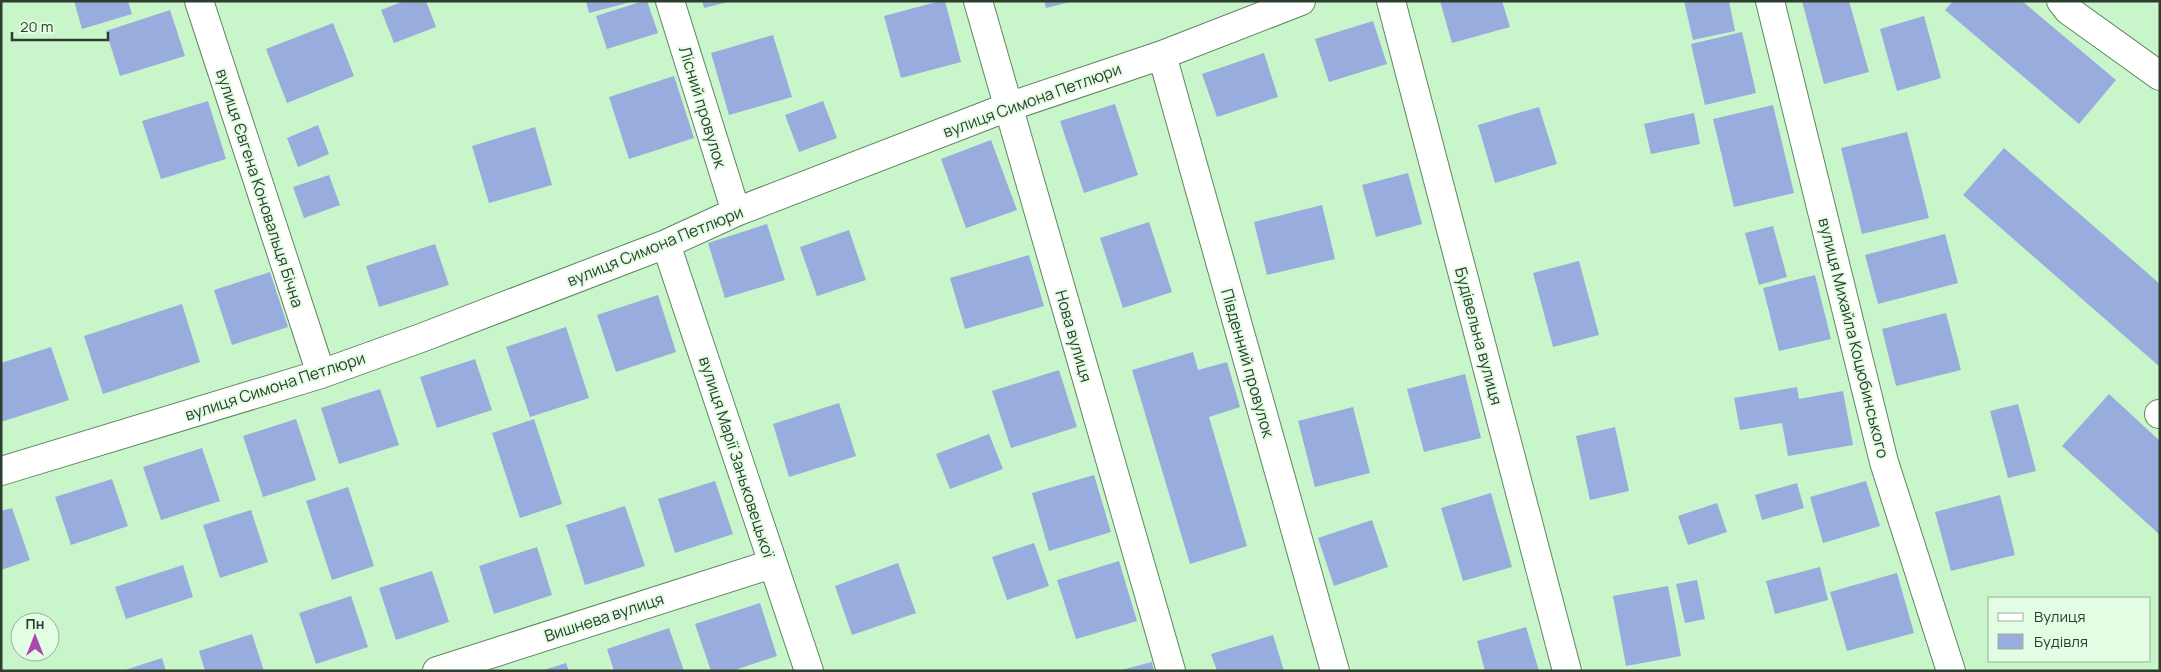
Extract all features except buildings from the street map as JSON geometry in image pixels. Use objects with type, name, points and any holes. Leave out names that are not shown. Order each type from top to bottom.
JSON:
[{"type":"street","name":"вулиця Євгена Коновальця Бічна","points":[[199,1],[321,374]]},
{"type":"street","name":"Лісний провулок","points":[[670,1],[736,212]]},
{"type":"street","name":"Нова вулиця","points":[[978,1],[1171,671]]},
{"type":"street","name":"вулиця Симона Петлюри","points":[[1,471],[321,374],[421,338],[666,244],[736,212],[1008,107],[1162,55],[1301,1]]},
{"type":"street","name":"Будівельна вулиця","points":[[1391,1],[1567,671]]},
{"type":"street","name":"вулиця Михайла Коцюбинського","points":[[1770,1],[1884,462],[1951,671]]},
{"type":"street","points":[[2061,1],[2068,10],[2160,76]]},
{"type":"street","name":"Південний провулок","points":[[1162,55],[1335,671]]},
{"type":"street","name":"вулиця Марії Заньковецької","points":[[666,244],[809,671]]},
{"type":"street","name":"Вишнева вулиця","points":[[437,671],[772,564]]}]
